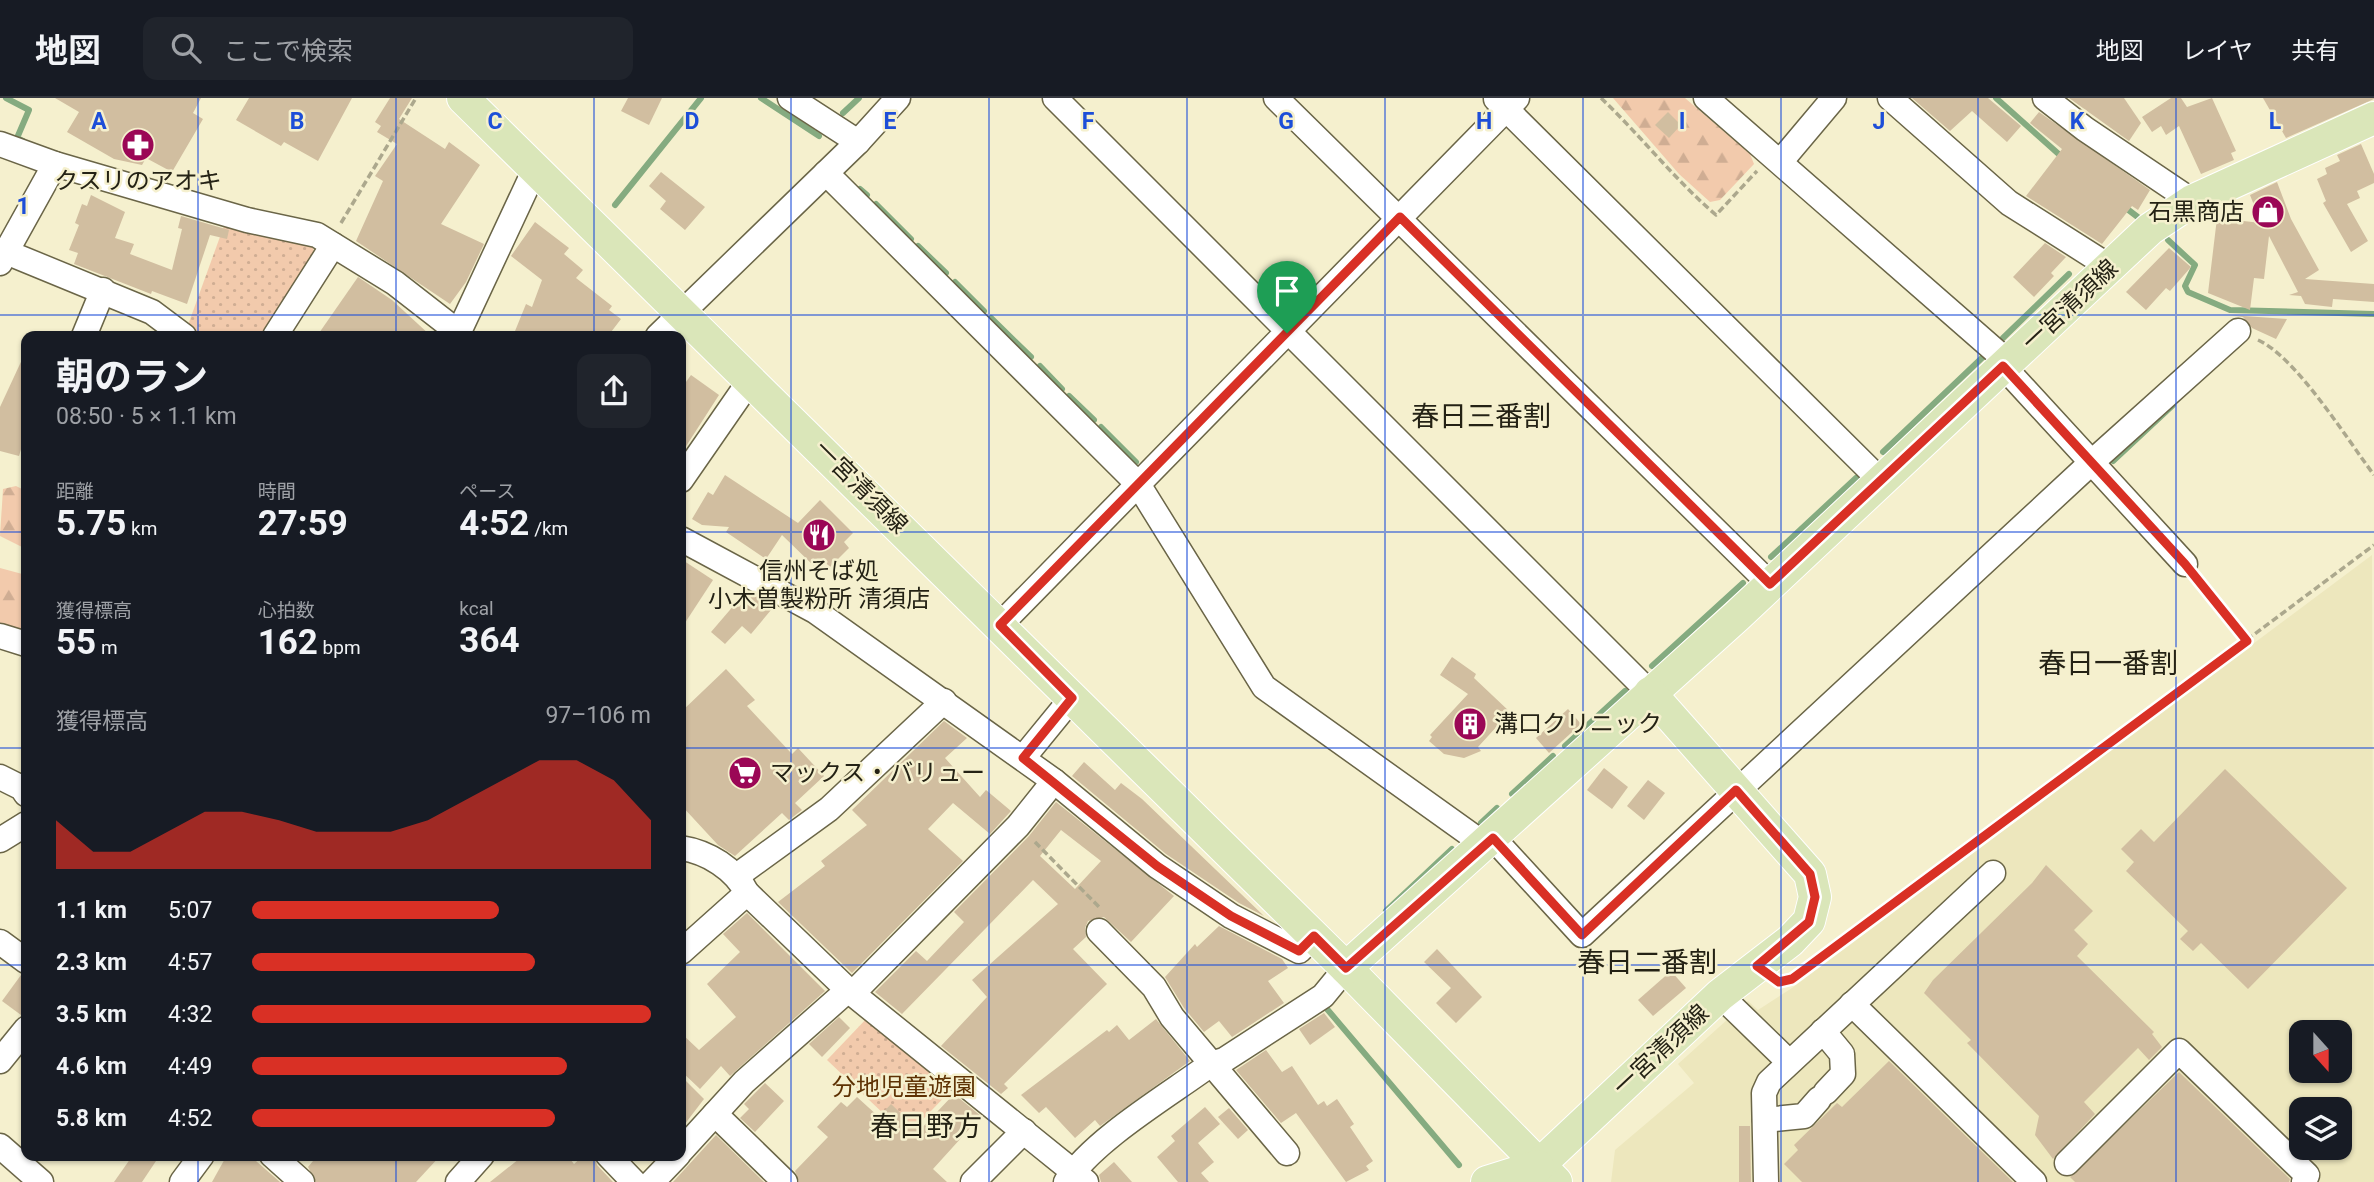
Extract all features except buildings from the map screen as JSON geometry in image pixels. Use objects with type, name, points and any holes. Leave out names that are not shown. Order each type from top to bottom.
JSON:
[{"type":"main road","name":"一宮清須線","points":[[463,98],[1346,968],[1540,1177],[1720,995],[1809,922],[1815,897],[1810,874],[1650,692]]},
{"type":"main road","name":"一宮清須線","points":[[1346,968],[1770,584],[2150,229],[2192,201],[2374,118]]},
{"type":"main road","points":[[1487,1182],[1540,1177]]},
{"type":"street","points":[[790,98],[858,142]]},
{"type":"street","points":[[663,331],[858,142],[898,98]]},
{"type":"street","points":[[1055,98],[1287,333],[1650,692]]},
{"type":"street","points":[[1276,98],[1400,217],[1770,584]]},
{"type":"street","points":[[1706,98],[1777,158],[2006,364],[2185,564]]},
{"type":"street","points":[[1777,158],[1834,98]]},
{"type":"street","points":[[1890,98],[2010,203],[2110,267]]},
{"type":"street","points":[[2045,98],[2085,129],[2192,201]]},
{"type":"street","points":[[1000,625],[1400,217],[1507,101],[1881,481]]},
{"type":"street","points":[[0,144],[55,164],[247,220],[317,235],[395,283],[454,331]]},
{"type":"street","points":[[55,164],[3,257],[103,290],[152,312],[177,331]]},
{"type":"street","points":[[459,331],[535,169]]},
{"type":"street","points":[[826,173],[1138,484],[1264,687],[1489,841],[1582,935],[2092,461],[2238,331]]},
{"type":"street","points":[[278,331],[333,245]]},
{"type":"street","points":[[86,331],[103,290]]},
{"type":"street","points":[[686,473],[751,379]]},
{"type":"street","points":[[686,542],[807,606],[1055,781],[1157,866],[1231,916],[1299,951],[1314,936]]},
{"type":"street","points":[[0,636],[21,642]]},
{"type":"street","points":[[1023,758],[1072,698]]},
{"type":"street","points":[[686,947],[743,884],[829,809],[944,701]]},
{"type":"street","points":[[0,777],[21,787]]},
{"type":"street","points":[[686,1145],[744,1082],[851,992],[1018,826],[1055,781]]},
{"type":"street","points":[[0,840],[21,827]]},
{"type":"street","points":[[686,849],[696,850],[743,884],[851,992],[1024,1131],[1075,1178],[1113,1136],[1211,1064],[1234,1054],[1323,996],[1346,968]]},
{"type":"street","points":[[1766,1182],[1764,1093],[1769,1082],[1993,873]]},
{"type":"street","points":[[1099,931],[1154,987],[1172,1017],[1287,1153]]},
{"type":"street","points":[[0,942],[21,957]]},
{"type":"street","points":[[1720,995],[1789,1062]]},
{"type":"street","points":[[1852,1004],[2034,1182]]},
{"type":"street","points":[[1765,1120],[1804,1116],[1843,1074],[1842,1054],[1823,1031]]},
{"type":"street","points":[[0,1061],[21,1035]]},
{"type":"street","points":[[2059,1171],[2179,1051],[2307,1175],[2304,1182]]},
{"type":"street","points":[[715,1114],[785,1182]]},
{"type":"street","points":[[974,1182],[1024,1131]]},
{"type":"street","points":[[0,1146],[41,1182]]},
{"type":"street","points":[[183,1182],[198,1161]]},
{"type":"street","points":[[279,1161],[302,1182]]},
{"type":"street","points":[[458,1182],[477,1161]]},
{"type":"street","points":[[614,1161],[634,1182]]},
{"type":"street","points":[[652,1182],[672,1161]]},
{"type":"path","points":[[333,245],[336,231],[416,98]]},
{"type":"path","points":[[1601,98],[1647,142],[1680,183],[1716,215],[1777,158]]},
{"type":"path","points":[[2238,331],[2272,346],[2314,395],[2374,475]]},
{"type":"path","points":[[1757,966],[1779,982],[1792,979],[2374,545]]},
{"type":"path","points":[[2185,564],[2247,641]]},
{"type":"path","points":[[1018,826],[1109,918],[1099,931]]},
{"type":"shaded area","points":[[2372,555],[2374,1182],[1611,1182],[1615,1150],[1694,1083],[1678,1064],[1748,1001],[1758,1010],[1792,988]]},
{"type":"green space","points":[[1613,98],[1685,98],[1750,154],[1754,164],[1720,200],[1710,202],[1679,174]]},
{"type":"green space","points":[[225,223],[311,243],[316,256],[267,331],[196,331],[188,325]]},
{"type":"green space","points":[[16,486],[21,488],[21,546],[0,536],[3,489]]},
{"type":"green space","points":[[0,568],[21,574],[21,633],[0,629]]},
{"type":"green space","name":"分地児童遊園","points":[[869,1016],[955,1086],[907,1136],[827,1060]]},
{"type":"waterway","points":[[6,98],[29,110],[17,138],[23,141]]},
{"type":"waterway","points":[[615,205],[701,98]]},
{"type":"waterway","points":[[761,98],[819,136]]},
{"type":"waterway","points":[[843,113],[859,98]]},
{"type":"waterway","points":[[1996,98],[2062,157]]},
{"type":"waterway","points":[[860,189],[867,195]]},
{"type":"waterway","points":[[876,204],[911,239]]},
{"type":"waterway","points":[[2122,205],[2139,218]]},
{"type":"waterway","points":[[2168,240],[2195,265],[2185,286],[2188,292],[2230,310],[2374,314]]},
{"type":"waterway","points":[[918,246],[946,273]]},
{"type":"waterway","points":[[2003,338],[2069,274]]},
{"type":"waterway","points":[[955,282],[984,311]]},
{"type":"waterway","points":[[991,318],[1031,357]]},
{"type":"waterway","points":[[1883,452],[1984,356]]},
{"type":"waterway","points":[[1040,366],[1062,389]]},
{"type":"waterway","points":[[1069,396],[1094,420]]},
{"type":"waterway","points":[[2113,461],[2173,405]]},
{"type":"waterway","points":[[1101,427],[1136,462]]},
{"type":"waterway","points":[[1771,557],[1856,478]]},
{"type":"waterway","points":[[1652,666],[1743,583]]},
{"type":"waterway","points":[[1565,746],[1625,691]]},
{"type":"waterway","points":[[1512,794],[1553,756]]},
{"type":"waterway","points":[[1481,823],[1497,808]]},
{"type":"waterway","points":[[1386,911],[1452,849]]},
{"type":"waterway","points":[[1327,1009],[1459,1165]]},
{"type":"place","name":"クスリのアオキ","points":[[138,145]]},
{"type":"place","name":"石黒商店","points":[[2268,212]]},
{"type":"place","name":"信州そば処 小木曽製粉所 清須店","points":[[819,535]]},
{"type":"place","name":"溝口クリニック","points":[[1470,724]]},
{"type":"place","name":"マックス・バリュー","points":[[745,773]]},
{"type":"district","name":"春日三番割","points":[[1481,416]]},
{"type":"district","name":"春日一番割","points":[[2108,663]]},
{"type":"district","name":"春日二番割","points":[[1647,962]]},
{"type":"district","name":"春日野方","points":[[926,1126]]},
{"type":"route","points":[[1400,217],[1770,584],[2003,366],[2185,564],[2247,641],[1792,979],[1779,982],[1757,966],[1790,941],[1809,922],[1815,897],[1810,874],[1736,790],[1582,935],[1493,838],[1346,968],[1314,936],[1299,951],[1231,916],[1157,866],[1055,781],[1023,758],[1072,698],[1000,625],[1287,333],[1400,217]]}]
